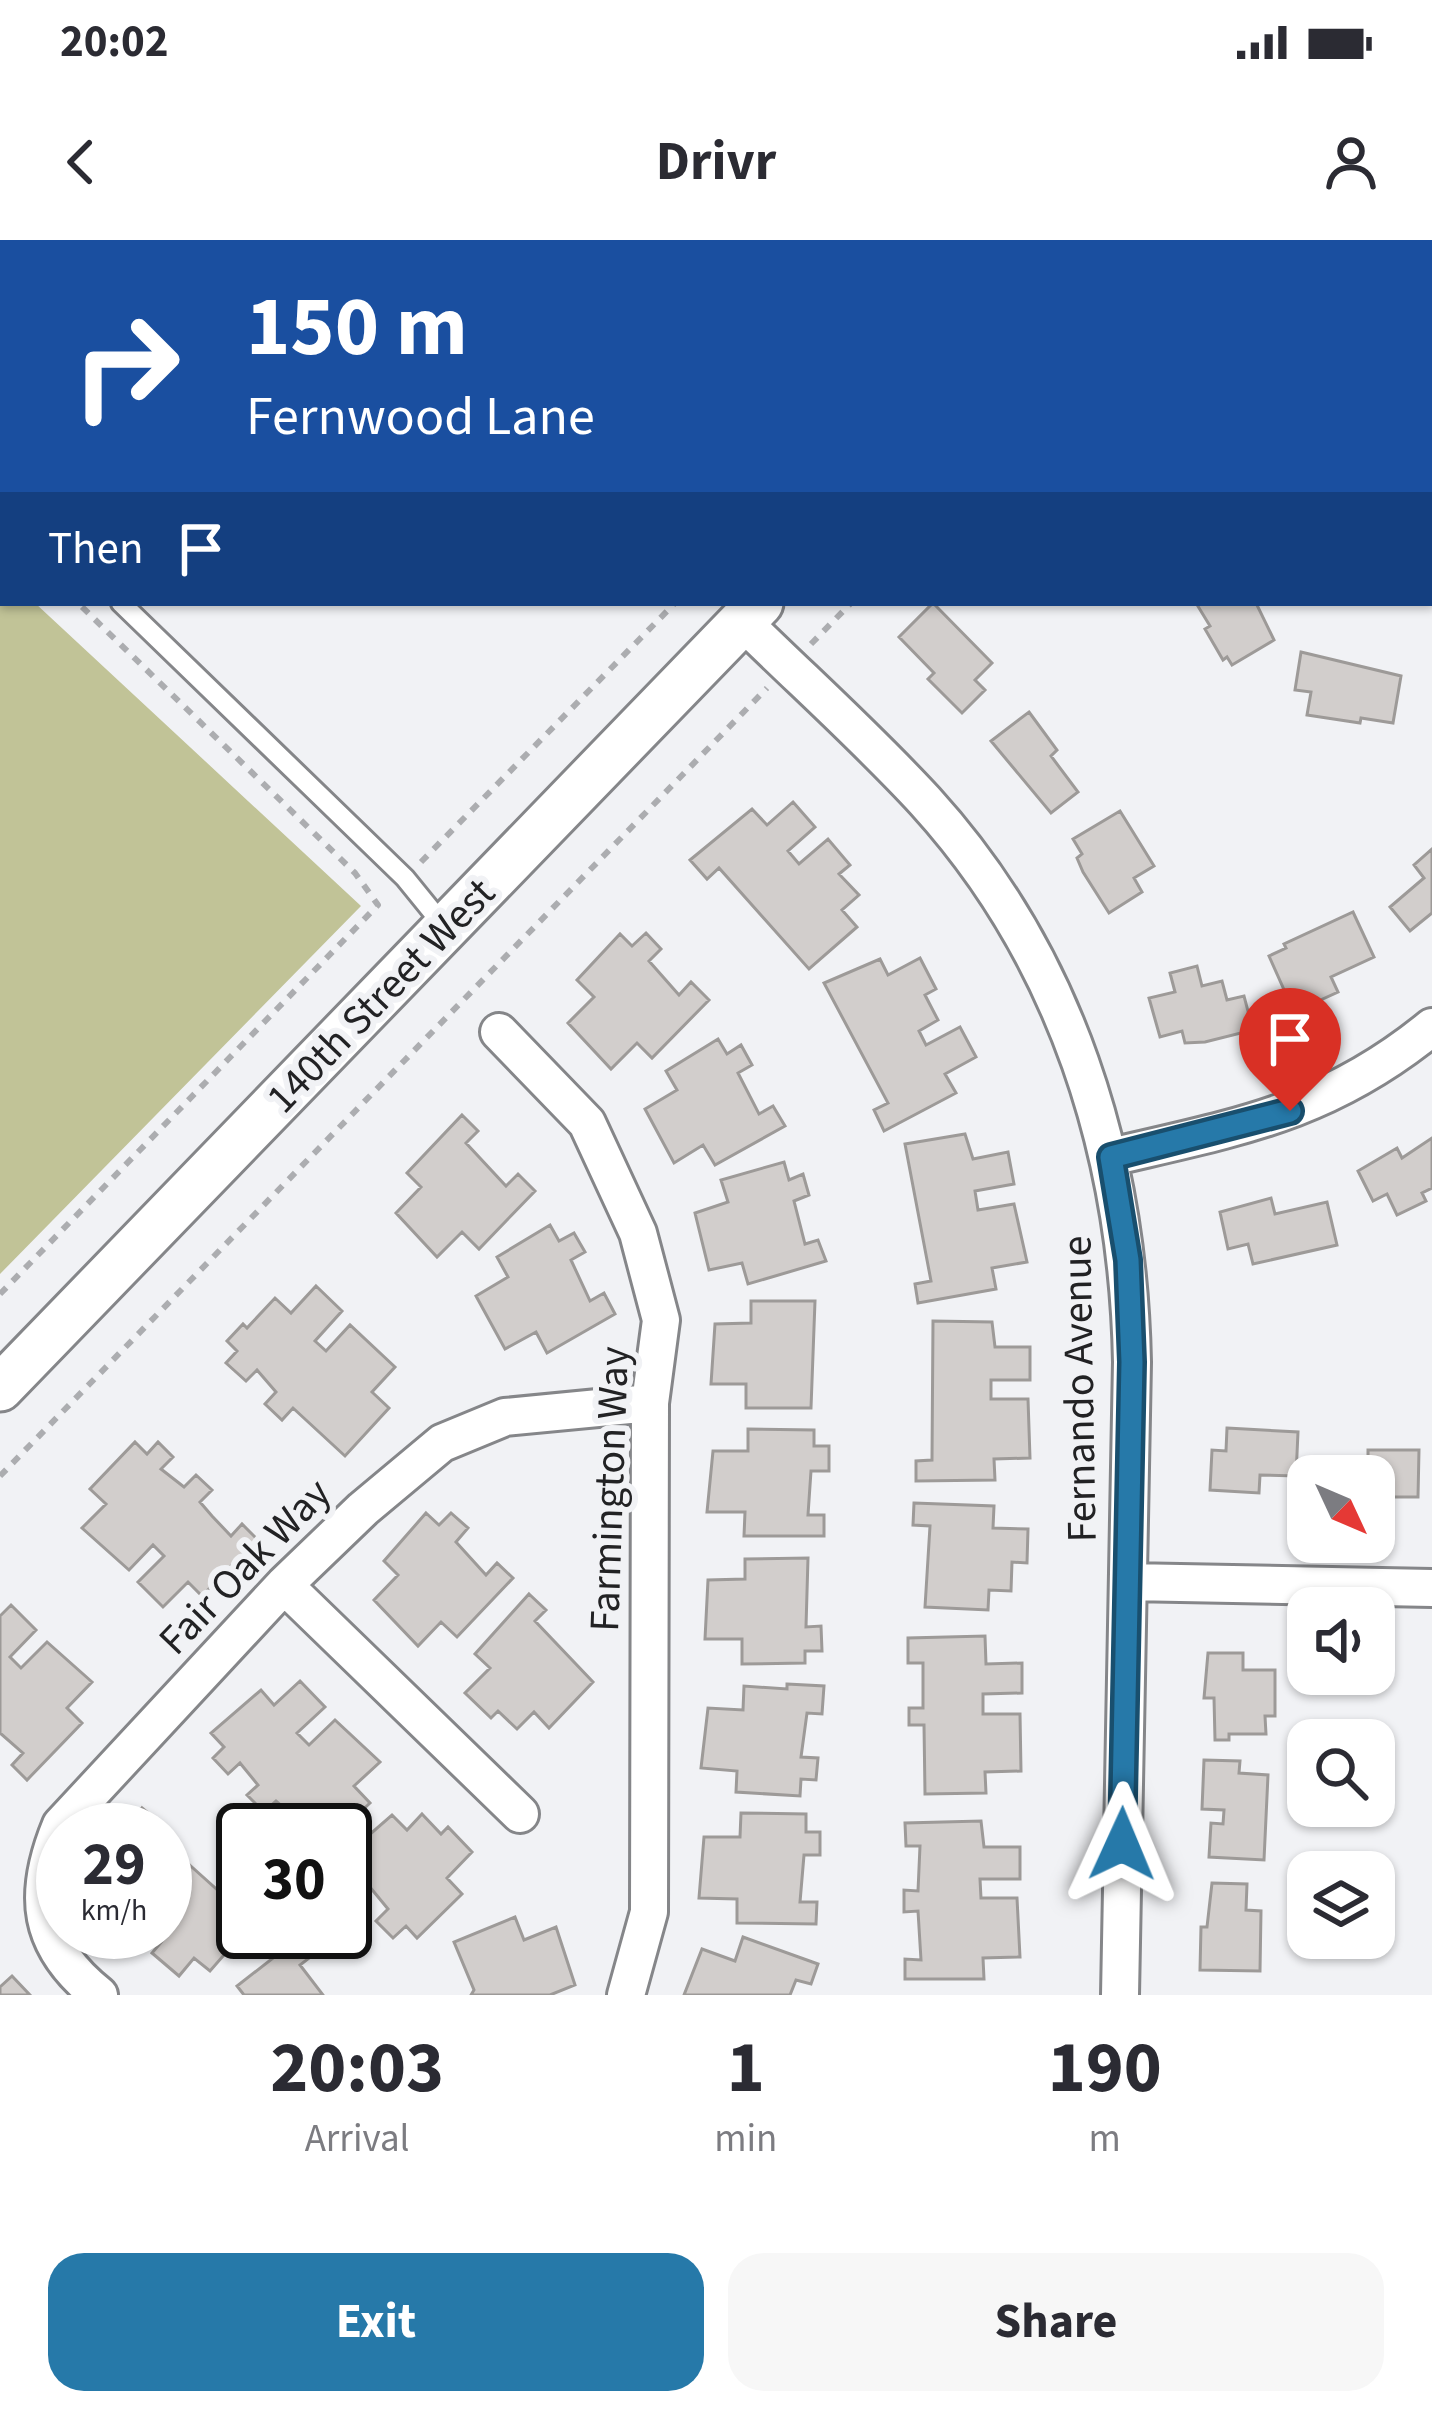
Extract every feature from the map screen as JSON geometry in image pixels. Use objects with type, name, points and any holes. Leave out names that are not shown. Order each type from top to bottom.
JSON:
[{"type":"street","name":"140th Street West","points":[[0,1388],[751,612]]},
{"type":"street","name":"Fernando Avenue","points":[[751,612],[926,803],[995,892],[1026,941],[1076,1043],[1111,1157],[1126,1243],[1131,1310],[1120,1995]]},
{"type":"street","points":[[1111,1157],[1245,1125],[1336,1094],[1432,1027]]},
{"type":"street","name":"Farmington Way","points":[[499,1033],[586,1123],[638,1233],[661,1320],[650,1403],[649,1912],[626,1995]]},
{"type":"street","name":"Fair Oak Way","points":[[99,1995],[53,1948],[44,1913],[44,1865],[62,1826],[284,1585],[362,1509],[442,1443],[505,1417],[650,1403]]},
{"type":"street","points":[[1128,1582],[1432,1588]]},
{"type":"street","points":[[284,1585],[520,1814]]},
{"type":"lane","points":[[124,606],[404,878],[447,929]]},
{"type":"path","points":[[81,606],[356,873],[378,905]]},
{"type":"path","points":[[0,1294],[672,606]]},
{"type":"path","points":[[0,1476],[764,691]]},
{"type":"green space","points":[[0,606],[38,606],[361,906],[0,1274]]},
{"type":"building","points":[[930,606],[936,606],[992,663],[975,680],[985,690],[962,713],[928,679],[934,673],[899,637]]},
{"type":"building","points":[[1198,606],[1257,606],[1274,640],[1232,665],[1227,657],[1223,660],[1205,629],[1210,626]]},
{"type":"building","points":[[1301,652],[1401,676],[1393,723],[1307,715],[1311,692],[1295,690]]},
{"type":"building","points":[[1029,712],[1057,750],[1051,756],[1078,792],[1051,813],[991,741]]},
{"type":"building","points":[[793,802],[815,827],[788,851],[799,864],[828,839],[850,865],[839,874],[859,895],[842,910],[857,927],[809,969],[719,868],[707,879],[690,860],[752,809],[767,825]]},
{"type":"building","points":[[1120,811],[1154,866],[1134,878],[1142,892],[1109,913],[1083,872],[1077,858],[1082,854],[1073,839]]},
{"type":"building","points":[[1432,849],[1432,913],[1410,931],[1390,907],[1424,878],[1414,865]]},
{"type":"building","points":[[1353,912],[1374,957],[1331,977],[1338,992],[1294,1012],[1269,956],[1286,948],[1284,944]]},
{"type":"building","points":[[646,933],[661,949],[649,961],[679,995],[691,982],[709,1000],[652,1058],[637,1043],[611,1069],[568,1023],[594,997],[577,980],[620,934],[632,946]]},
{"type":"building","points":[[920,958],[936,989],[925,995],[938,1020],[919,1031],[926,1045],[960,1027],[976,1057],[945,1074],[956,1093],[884,1131],[874,1110],[888,1103],[824,983],[880,959],[888,975]]},
{"type":"building","points":[[1197,966],[1202,986],[1222,981],[1227,1000],[1244,996],[1253,1030],[1205,1042],[1185,1043],[1182,1031],[1160,1037],[1149,998],[1175,992],[1170,973]]},
{"type":"building","points":[[718,1039],[727,1054],[741,1045],[752,1065],[738,1073],[759,1114],[773,1106],[785,1126],[715,1165],[703,1145],[674,1163],[645,1109],[677,1090],[666,1071]]},
{"type":"building","points":[[462,1115],[478,1131],[466,1143],[506,1186],[518,1174],[535,1191],[479,1249],[462,1232],[437,1257],[396,1213],[421,1187],[407,1173]]},
{"type":"building","points":[[965,1134],[973,1159],[1008,1152],[1014,1184],[975,1191],[978,1210],[1014,1204],[1027,1262],[992,1268],[996,1289],[918,1303],[915,1284],[931,1281],[905,1144]]},
{"type":"building","points":[[1432,1138],[1432,1188],[1422,1193],[1426,1201],[1397,1215],[1387,1194],[1373,1201],[1358,1171],[1397,1148],[1402,1158]]},
{"type":"building","points":[[784,1162],[789,1180],[803,1174],[809,1195],[794,1201],[805,1244],[818,1240],[826,1261],[748,1284],[742,1263],[709,1270],[695,1213],[728,1202],[721,1180]]},
{"type":"building","points":[[1271,1198],[1275,1214],[1327,1202],[1337,1245],[1253,1264],[1248,1244],[1228,1249],[1220,1212]]},
{"type":"building","points":[[550,1225],[559,1241],[574,1233],[585,1252],[571,1260],[590,1301],[604,1293],[615,1314],[547,1353],[536,1332],[505,1349],[476,1296],[508,1277],[497,1257]]},
{"type":"building","points":[[316,1286],[342,1311],[315,1341],[326,1351],[350,1325],[395,1367],[372,1392],[389,1408],[345,1456],[293,1408],[282,1420],[265,1404],[276,1392],[257,1370],[246,1381],[226,1363],[237,1351],[227,1341],[243,1324],[247,1328],[275,1298],[291,1313]]},
{"type":"building","points":[[751,1301],[815,1301],[811,1408],[746,1408],[746,1384],[711,1384],[715,1324],[751,1323]]},
{"type":"building","points":[[933,1321],[992,1322],[995,1347],[1030,1347],[1030,1380],[991,1380],[991,1399],[1028,1399],[1030,1458],[994,1459],[995,1480],[916,1481],[916,1461],[932,1460]]},
{"type":"building","points":[[1227,1428],[1298,1432],[1297,1455],[1287,1455],[1287,1476],[1260,1475],[1259,1493],[1210,1490],[1212,1450],[1226,1451]]},
{"type":"building","points":[[748,1429],[814,1430],[814,1446],[829,1446],[829,1471],[811,1471],[808,1515],[824,1515],[824,1536],[744,1536],[745,1512],[707,1512],[713,1451],[748,1451]]},
{"type":"building","points":[[135,1442],[147,1454],[158,1442],[173,1457],[161,1469],[184,1487],[196,1475],[212,1490],[200,1502],[231,1536],[242,1524],[257,1539],[202,1596],[188,1582],[163,1607],[138,1582],[164,1556],[153,1545],[129,1570],[82,1528],[106,1504],[90,1489]]},
{"type":"building","points":[[1368,1450],[1419,1450],[1418,1497],[1395,1497],[1395,1455],[1368,1455]]},
{"type":"building","points":[[914,1503],[994,1506],[993,1528],[1028,1529],[1027,1563],[1012,1562],[1011,1591],[989,1590],[988,1610],[925,1607],[930,1526],[913,1525]]},
{"type":"building","points":[[426,1513],[439,1525],[451,1513],[468,1528],[456,1542],[486,1575],[497,1563],[513,1578],[457,1637],[441,1622],[418,1646],[374,1600],[398,1575],[384,1561]]},
{"type":"building","points":[[808,1558],[806,1627],[821,1626],[822,1651],[805,1651],[805,1663],[742,1664],[742,1639],[705,1639],[708,1580],[745,1579],[745,1559]]},
{"type":"building","points":[[529,1594],[546,1610],[535,1621],[593,1682],[549,1728],[534,1712],[517,1729],[498,1711],[491,1718],[465,1693],[490,1668],[475,1654]]},
{"type":"building","points":[[11,1605],[36,1630],[10,1657],[21,1668],[47,1642],[92,1682],[67,1708],[82,1723],[27,1780],[12,1765],[23,1753],[0,1733],[0,1616]]},
{"type":"building","points":[[985,1636],[986,1664],[1022,1663],[1022,1693],[983,1694],[983,1714],[1020,1714],[1021,1771],[985,1772],[986,1793],[925,1794],[924,1725],[909,1725],[909,1708],[923,1708],[923,1663],[908,1663],[908,1638]]},
{"type":"building","points":[[1208,1653],[1243,1653],[1243,1670],[1275,1670],[1275,1716],[1265,1716],[1266,1734],[1229,1734],[1229,1740],[1215,1740],[1214,1698],[1204,1698]]},
{"type":"building","points":[[300,1681],[325,1707],[297,1733],[309,1745],[335,1720],[380,1762],[354,1786],[370,1803],[255,1803],[247,1795],[258,1785],[240,1763],[228,1774],[213,1758],[224,1747],[211,1733],[261,1690],[274,1705]]},
{"type":"building","points":[[787,1684],[824,1686],[822,1714],[807,1713],[801,1757],[818,1758],[816,1780],[801,1779],[800,1796],[736,1792],[737,1771],[701,1768],[708,1708],[743,1710],[744,1686],[787,1689]]},
{"type":"building","points":[[1204,1760],[1240,1761],[1239,1773],[1268,1775],[1264,1860],[1209,1857],[1211,1823],[1223,1824],[1224,1810],[1202,1809]]},
{"type":"building","points":[[741,1813],[806,1814],[806,1832],[820,1832],[820,1855],[804,1855],[800,1902],[817,1902],[816,1924],[737,1923],[737,1899],[699,1898],[704,1837],[740,1837]]},
{"type":"building","points":[[422,1814],[441,1834],[448,1827],[472,1852],[447,1878],[462,1894],[417,1938],[406,1926],[393,1938],[376,1921],[388,1909],[372,1890],[372,1832],[392,1815],[407,1830]]},
{"type":"building","points":[[981,1821],[984,1847],[1020,1847],[1020,1879],[980,1879],[981,1898],[1017,1898],[1020,1957],[983,1958],[984,1979],[905,1979],[905,1959],[921,1960],[918,1911],[904,1912],[904,1890],[918,1891],[920,1846],[906,1846],[905,1823]]},
{"type":"building","points":[[192,1867],[216,1889],[216,1959],[220,1959],[210,1971],[194,1958],[179,1976],[159,1959],[192,1959]]},
{"type":"building","points":[[1212,1883],[1247,1884],[1246,1910],[1261,1911],[1260,1971],[1200,1970],[1201,1927],[1207,1927]]},
{"type":"building","points":[[515,1917],[524,1940],[556,1927],[575,1985],[550,1995],[471,1995],[474,1990],[454,1942]]},
{"type":"building","points":[[743,1937],[818,1964],[811,1984],[796,1980],[790,1995],[684,1995],[702,1949],[735,1961]]},
{"type":"building","points":[[272,1959],[308,1959],[300,1965],[323,1995],[244,1995],[237,1986]]},
{"type":"building","points":[[12,1976],[30,1995],[0,1995],[0,1987]]},
{"type":"route","points":[[1122,1844],[1132,1362],[1128,1260],[1111,1157],[1290,1111]]}]
